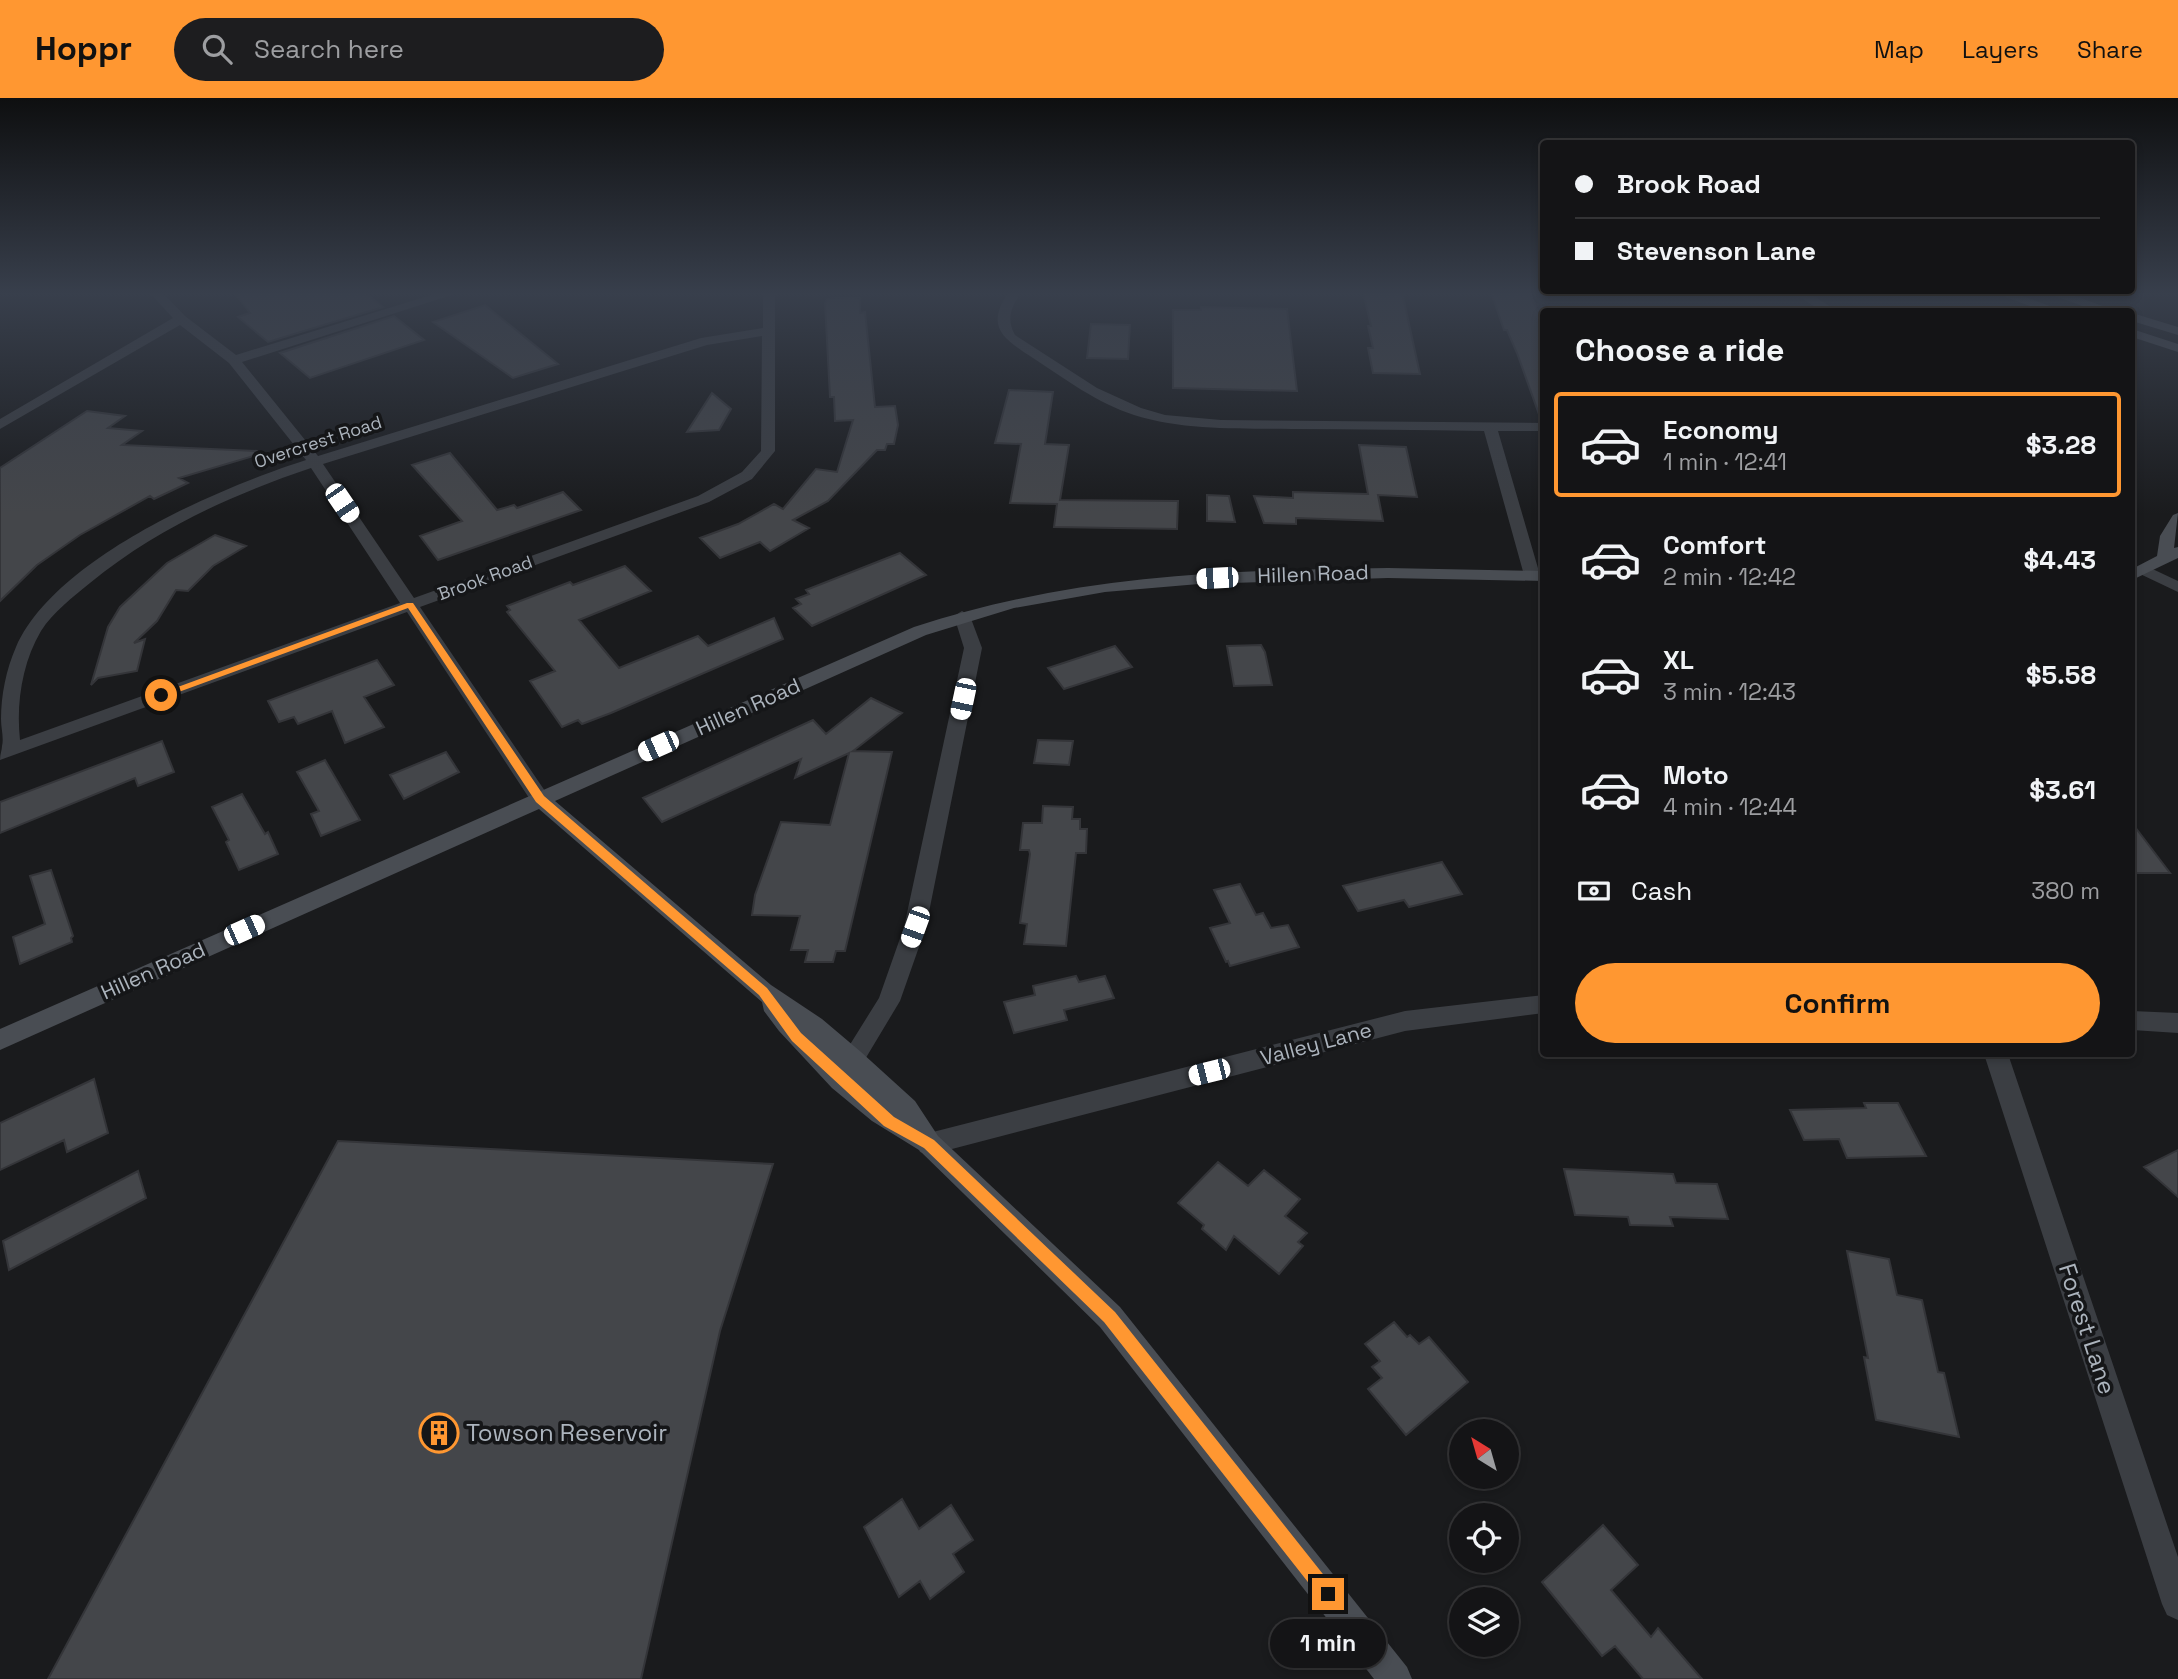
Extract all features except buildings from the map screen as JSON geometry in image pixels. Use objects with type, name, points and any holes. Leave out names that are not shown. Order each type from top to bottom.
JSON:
[{"type":"street","points":[[0,425],[101,366]]},
{"type":"street","points":[[239,366],[316,462],[540,799],[763,991],[814,1026],[853,1059],[906,1109],[929,1144],[1110,1317],[1395,1679]]},
{"type":"street","name":"Overcrest Road","points":[[6,752],[11,693],[21,657],[33,630],[57,602],[86,575],[161,527],[220,498],[316,462],[625,366]]},
{"type":"street","name":"Brook Road","points":[[6,752],[670,510],[743,479],[762,463],[768,451],[769,366]]},
{"type":"street","points":[[1053,366],[1092,391],[1127,407],[1186,422],[1540,427]]},
{"type":"street","points":[[1489,425],[1538,575]]},
{"type":"street","points":[[2138,572],[2172,554],[2168,536],[2178,518]]},
{"type":"street","name":"Hillen Road","points":[[0,1040],[920,631],[962,616],[1038,596],[1192,579],[1375,572],[1538,575]]},
{"type":"street","points":[[2138,572],[2178,587]]},
{"type":"street","points":[[853,1059],[889,1002],[915,927],[973,648],[962,616]]},
{"type":"street","points":[[763,991],[797,1037],[889,1122],[929,1144]]},
{"type":"street","name":"Valley Lane","points":[[929,1144],[1405,1021],[1540,1004]]},
{"type":"street","points":[[2135,1021],[2178,1023]]},
{"type":"street","name":"Forest Lane","points":[[1997,1057],[2178,1604]]},
{"type":"place","name":"Towson Reservoir","points":[[439,1433]]},
{"type":"route","points":[[161,695],[410,605],[540,799],[763,991],[797,1037],[889,1122],[929,1144],[1110,1317],[1328,1594]]}]
